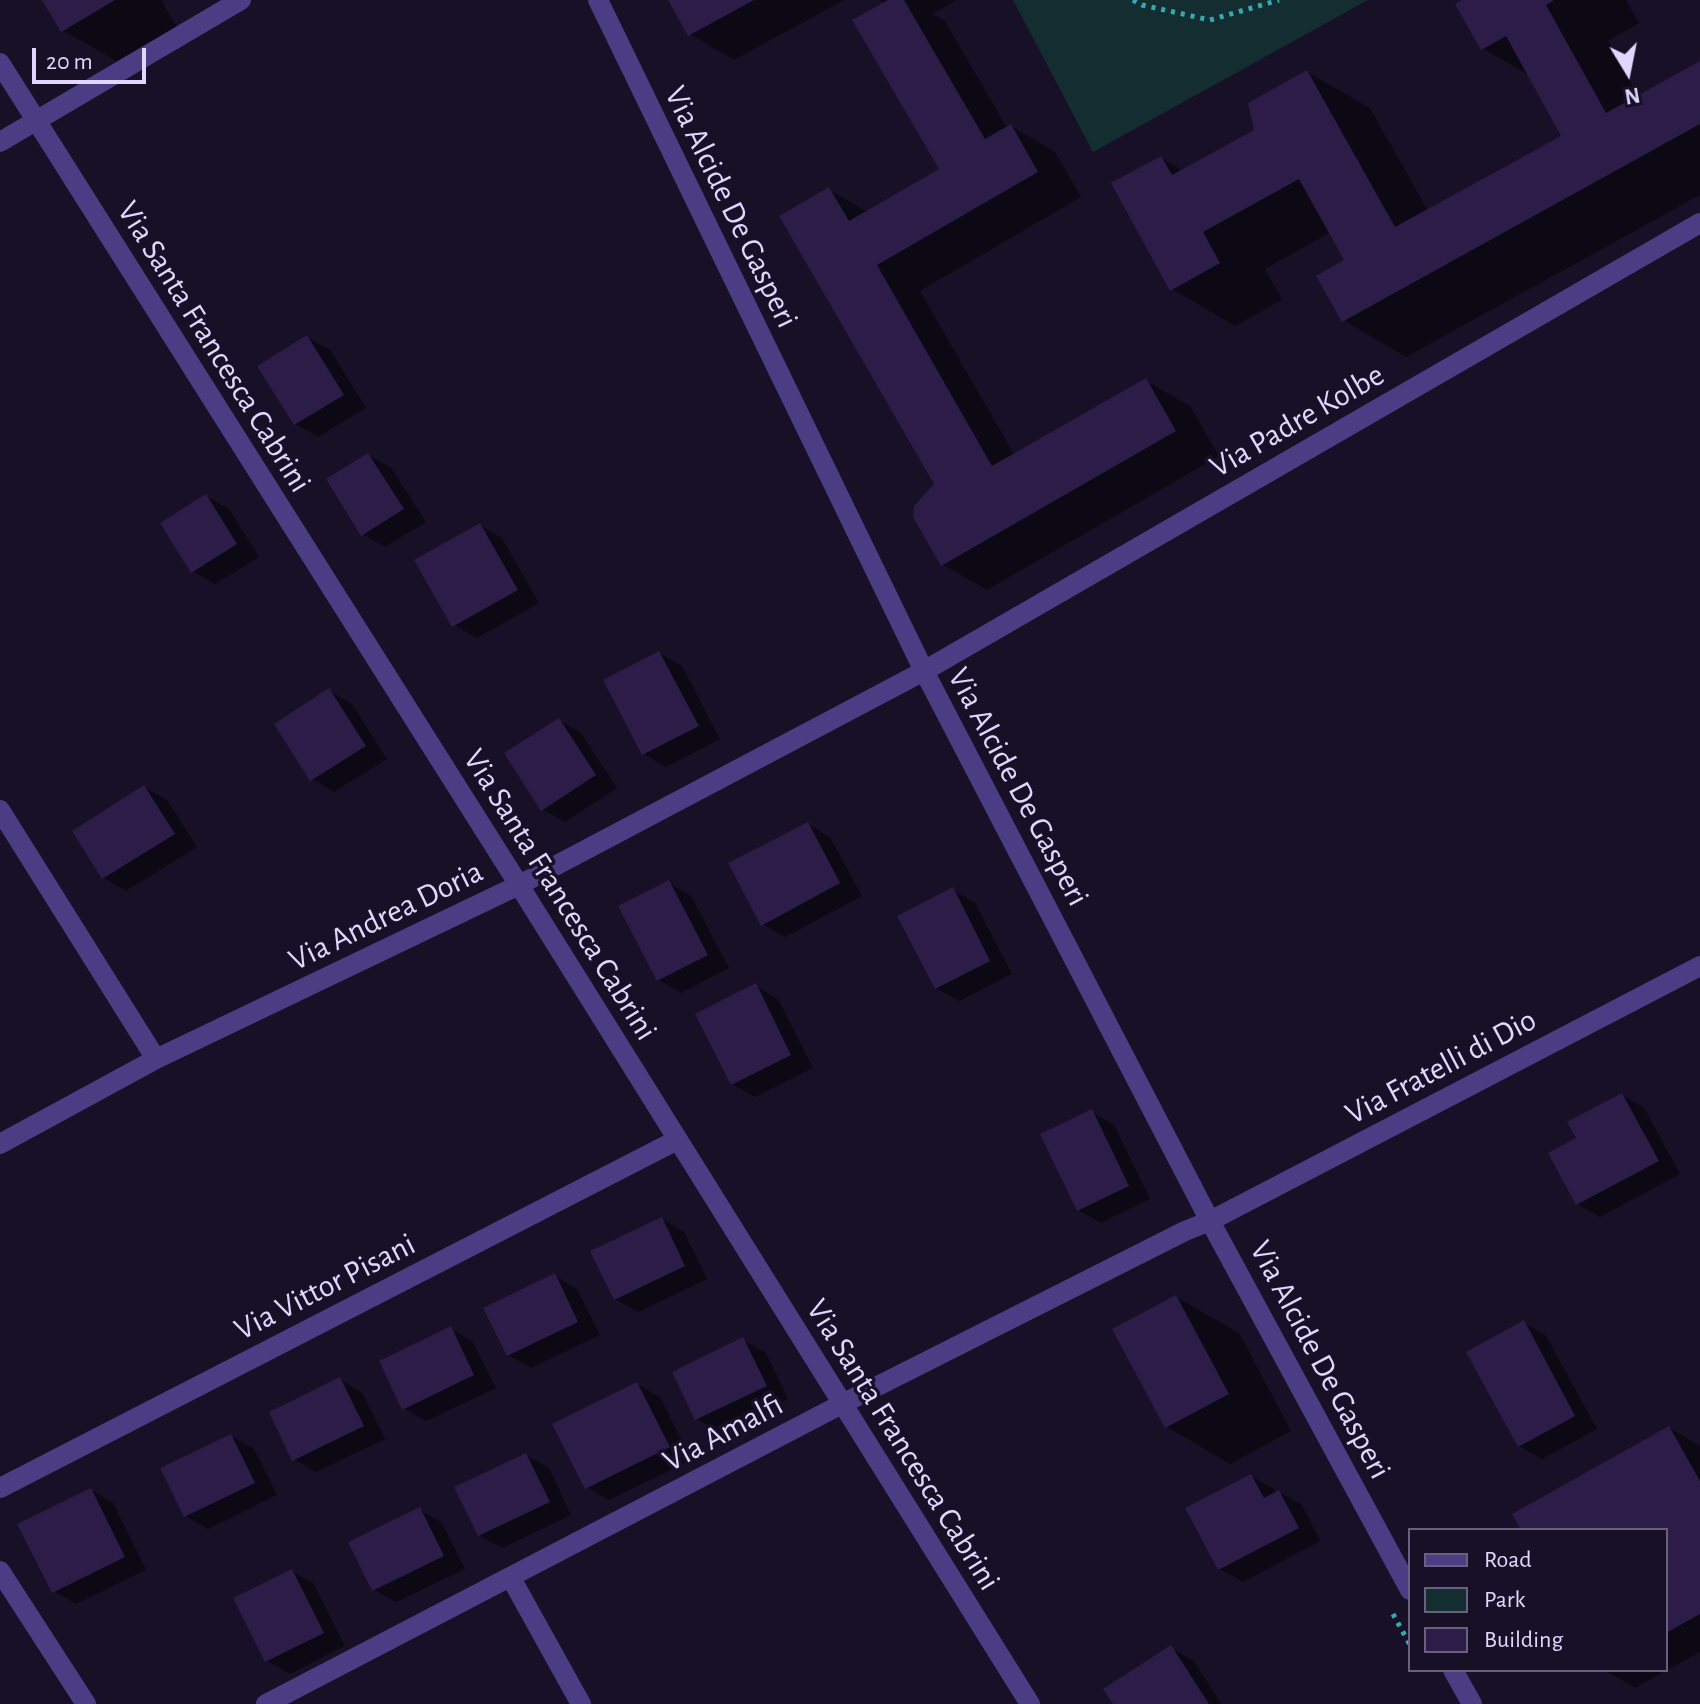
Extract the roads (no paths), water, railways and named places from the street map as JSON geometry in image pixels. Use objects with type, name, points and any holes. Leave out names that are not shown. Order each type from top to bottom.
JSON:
[{"type":"street","points":[[0,142],[241,0]]},
{"type":"street","name":"Via Alcide De Gasperi","points":[[598,0],[924,671],[1210,1221],[1408,1586]]},
{"type":"street","name":"Via Santa Francesca Cabrini","points":[[0,63],[519,885],[1030,1704]]},
{"type":"street","name":"Via Padre Kolbe","points":[[924,671],[1700,223]]},
{"type":"street","name":"Via Andrea Doria","points":[[0,1144],[156,1059],[519,885],[924,671]]},
{"type":"street","points":[[0,810],[156,1059]]},
{"type":"street","name":"Via Fratelli di Dio","points":[[1210,1221],[1700,966]]},
{"type":"street","name":"Via Vittor Pisani","points":[[0,1488],[677,1140]]},
{"type":"street","name":"Via Amalfi","points":[[266,1704],[842,1404],[1210,1221]]},
{"type":"street","points":[[0,1571],[86,1704]]},
{"type":"street","points":[[511,1578],[581,1704]]},
{"type":"street","points":[[1454,1672],[1472,1704]]}]
